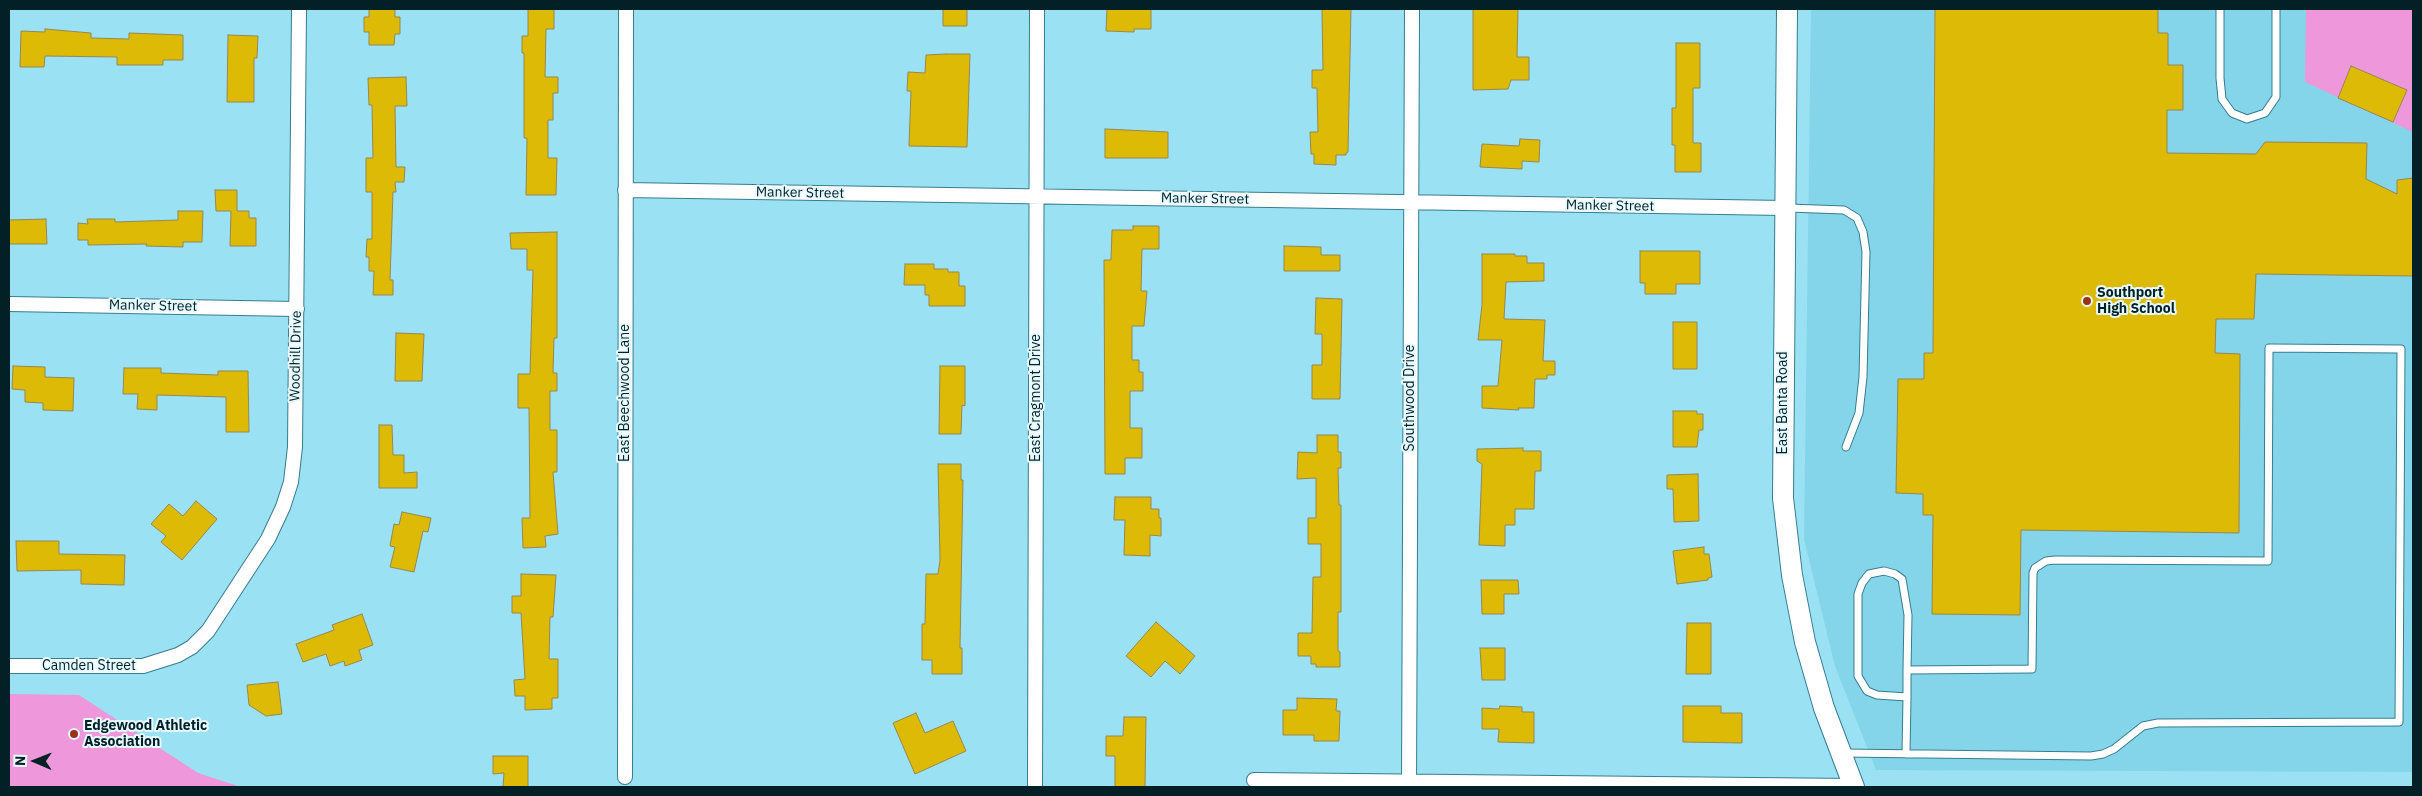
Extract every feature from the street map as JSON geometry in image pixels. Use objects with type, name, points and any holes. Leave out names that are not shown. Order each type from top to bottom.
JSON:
[{"type":"street","name":"Woodhill Drive","points":[[168,659],[188,650],[208,631],[268,539],[286,499],[292,473],[295,447],[299,9]]},
{"type":"street","name":"East Beechwood Lane","points":[[625,777],[626,9]]},
{"type":"street","name":"East Cragmont Drive","points":[[1035,787],[1037,9]]},
{"type":"street","name":"Southwood Drive","points":[[1409,785],[1412,9]]},
{"type":"street","name":"East Banta Road","points":[[1786,9],[1783,498],[1786,532],[1805,642],[1824,708],[1853,787]]},
{"type":"street","name":"Manker Street","points":[[625,190],[1785,208]]},
{"type":"street","name":"Manker Street","points":[[9,304],[297,309]]},
{"type":"street","name":"Camden Street","points":[[9,666],[113,668],[143,666],[168,659]]},
{"type":"street","points":[[1254,780],[1409,785],[1853,787]]},
{"type":"lane","points":[[2220,9],[2220,78],[2222,99],[2232,113],[2248,119],[2265,113],[2276,97],[2276,9]]},
{"type":"lane","points":[[1785,208],[1844,210],[1856,218],[1863,232],[1866,252],[1863,377],[1859,413],[1846,447]]},
{"type":"lane","points":[[1840,753],[2091,756],[2103,754],[2114,749],[2143,726],[2158,723],[2399,722],[2401,349],[2269,348],[2268,561],[2046,561],[2035,568],[2033,573],[2032,670],[1907,670]]},
{"type":"lane","points":[[1906,754],[1907,697],[1907,670],[1908,615],[1902,579],[1895,574],[1876,571],[1865,578],[1858,594],[1858,676],[1862,686],[1867,691],[1877,695],[1907,697]]},
{"type":"shaded area","points":[[1811,9],[2413,9],[2413,772],[1876,770],[1835,666],[1804,539]]},
{"type":"shaded area","points":[[2306,9],[2413,9],[2413,132],[2305,82]]},
{"type":"shaded area","name":"Edgewood Athletic Association","points":[[9,694],[79,695],[198,773],[241,787],[9,787]]},
{"type":"building","points":[[369,9],[395,9],[395,17],[400,17],[400,34],[395,34],[394,45],[369,45],[369,32],[364,32],[364,17],[369,17]]},
{"type":"building","points":[[528,9],[554,9],[554,29],[546,29],[545,77],[558,77],[558,93],[553,93],[553,120],[548,120],[548,158],[557,158],[556,195],[526,195],[527,138],[524,138],[524,53],[522,53],[522,36],[528,36]]},
{"type":"building","points":[[943,9],[967,9],[967,26],[943,26]]},
{"type":"building","points":[[1107,9],[1151,9],[1151,29],[1134,29],[1134,32],[1106,31]]},
{"type":"building","points":[[1322,9],[1351,9],[1348,152],[1346,155],[1336,155],[1336,165],[1314,164],[1314,154],[1311,154],[1310,132],[1318,132],[1317,88],[1312,88],[1312,70],[1323,70]]},
{"type":"building","points":[[1473,9],[1518,9],[1517,57],[1529,57],[1529,80],[1511,80],[1508,89],[1473,90]]},
{"type":"building","name":"Southport High School","points":[[1935,9],[2158,9],[2158,33],[2168,33],[2168,65],[2183,65],[2183,110],[2167,110],[2167,153],[2256,154],[2265,142],[2367,143],[2366,179],[2397,194],[2397,180],[2413,178],[2413,276],[2256,274],[2254,319],[2216,319],[2215,353],[2240,354],[2239,533],[2021,530],[2020,615],[1932,614],[1933,515],[1923,515],[1923,494],[1896,493],[1898,379],[1924,379],[1924,353],[1933,353]]},
{"type":"building","points":[[45,29],[91,33],[91,38],[129,39],[129,33],[183,35],[183,60],[163,60],[163,65],[117,65],[117,57],[45,56],[44,67],[20,67],[21,31],[45,32]]},
{"type":"building","points":[[228,35],[258,36],[257,58],[254,58],[254,102],[227,102]]},
{"type":"building","points":[[1676,43],[1700,43],[1700,88],[1693,88],[1693,143],[1701,143],[1701,172],[1675,172],[1675,145],[1672,145],[1672,108],[1676,108]]},
{"type":"building","points":[[970,54],[967,147],[909,146],[911,91],[907,91],[908,72],[925,73],[926,55]]},
{"type":"building","points":[[2351,66],[2407,90],[2393,122],[2338,98]]},
{"type":"building","points":[[406,77],[407,106],[395,106],[396,167],[405,167],[404,182],[395,182],[396,192],[393,192],[390,280],[393,280],[393,295],[373,295],[374,271],[369,271],[369,257],[366,257],[367,239],[372,239],[372,192],[366,192],[366,158],[373,158],[372,105],[369,105],[368,78]]},
{"type":"building","points":[[1105,129],[1168,132],[1168,158],[1105,158]]},
{"type":"building","points":[[1520,139],[1540,140],[1539,162],[1522,161],[1522,169],[1480,167],[1482,144],[1519,146]]},
{"type":"building","points":[[215,190],[237,190],[237,211],[249,211],[249,218],[256,218],[256,246],[230,246],[231,211],[216,211]]},
{"type":"building","points":[[178,211],[203,211],[202,242],[183,242],[183,247],[146,246],[147,244],[88,245],[88,240],[78,240],[78,223],[88,224],[87,219],[115,219],[115,222],[178,220]]},
{"type":"building","points":[[46,219],[47,244],[9,244],[9,220]]},
{"type":"building","points":[[1133,226],[1159,226],[1159,249],[1142,249],[1141,291],[1147,291],[1144,326],[1132,326],[1132,360],[1139,360],[1139,372],[1143,372],[1143,391],[1130,391],[1130,428],[1142,428],[1142,458],[1125,458],[1125,474],[1105,474],[1104,260],[1111,260],[1112,230],[1133,230]]},
{"type":"building","points":[[557,232],[557,338],[554,338],[553,373],[557,373],[557,391],[550,391],[550,430],[557,430],[557,472],[553,472],[558,534],[545,536],[546,547],[523,548],[522,518],[530,518],[529,408],[518,408],[518,374],[530,374],[533,270],[527,270],[527,249],[511,249],[510,233]]},
{"type":"building","points":[[1284,246],[1321,247],[1321,255],[1340,255],[1340,271],[1284,271]]},
{"type":"building","points":[[1640,251],[1700,251],[1700,284],[1676,284],[1676,294],[1645,294],[1645,283],[1640,283]]},
{"type":"building","points":[[1482,254],[1515,254],[1515,256],[1527,256],[1527,263],[1544,263],[1544,281],[1506,282],[1504,319],[1545,320],[1543,361],[1555,361],[1555,375],[1547,375],[1547,379],[1535,379],[1534,408],[1518,408],[1519,410],[1482,408],[1482,386],[1498,386],[1502,340],[1478,340],[1482,305]]},
{"type":"building","points":[[905,264],[934,264],[934,269],[948,269],[948,272],[959,272],[959,286],[965,286],[965,306],[929,306],[929,295],[925,295],[925,285],[904,285]]},
{"type":"building","points":[[1316,298],[1342,299],[1340,399],[1312,399],[1312,365],[1322,365],[1322,334],[1315,334]]},
{"type":"building","points":[[1673,322],[1697,322],[1697,369],[1673,369]]},
{"type":"building","points":[[396,333],[424,334],[422,381],[395,381]]},
{"type":"building","points":[[13,366],[45,367],[45,377],[74,378],[73,411],[43,410],[43,403],[25,402],[25,390],[12,389]]},
{"type":"building","points":[[940,366],[965,366],[965,406],[962,405],[961,434],[939,434]]},
{"type":"building","points":[[124,368],[161,368],[161,373],[218,375],[218,371],[248,371],[249,432],[226,432],[226,397],[157,395],[157,410],[137,409],[138,394],[123,394]]},
{"type":"building","points":[[1673,411],[1697,411],[1697,414],[1703,414],[1703,430],[1699,430],[1697,447],[1673,447]]},
{"type":"building","points":[[379,425],[392,425],[393,455],[404,455],[404,473],[417,472],[417,488],[379,488]]},
{"type":"building","points":[[1317,435],[1338,435],[1338,452],[1341,452],[1341,468],[1338,468],[1339,505],[1341,505],[1341,612],[1338,612],[1340,667],[1316,667],[1316,664],[1311,664],[1311,656],[1298,656],[1298,633],[1312,633],[1313,577],[1321,577],[1321,544],[1308,544],[1308,518],[1316,518],[1316,478],[1297,479],[1298,452],[1317,453]]},
{"type":"building","points":[[1523,448],[1523,451],[1541,451],[1541,471],[1535,471],[1534,509],[1515,509],[1515,525],[1505,525],[1505,546],[1479,545],[1482,464],[1477,461],[1477,449]]},
{"type":"building","points":[[938,464],[961,464],[961,480],[963,480],[960,648],[962,648],[962,674],[932,674],[932,660],[922,660],[922,624],[925,624],[926,574],[938,574],[940,560]]},
{"type":"building","points":[[1698,474],[1699,521],[1674,522],[1673,489],[1667,489],[1667,475]]},
{"type":"building","points":[[1115,497],[1151,497],[1151,509],[1159,509],[1161,536],[1150,535],[1150,556],[1124,555],[1125,520],[1114,520]]},
{"type":"building","points":[[196,501],[217,519],[182,560],[161,542],[166,536],[151,524],[169,504],[183,516]]},
{"type":"building","points":[[402,512],[431,518],[428,532],[423,531],[414,572],[390,567],[395,547],[390,546],[394,524],[399,525]]},
{"type":"building","points":[[16,541],[59,541],[59,554],[125,555],[124,585],[81,584],[81,570],[17,571]]},
{"type":"building","points":[[1704,547],[1704,554],[1709,554],[1712,577],[1708,578],[1708,580],[1677,584],[1673,551]]},
{"type":"building","points":[[521,574],[556,575],[553,617],[550,617],[549,659],[558,659],[558,698],[552,698],[552,709],[525,710],[525,696],[515,696],[514,680],[525,679],[521,613],[512,613],[512,596],[521,596]]},
{"type":"building","points":[[1481,580],[1518,580],[1519,594],[1504,594],[1504,614],[1482,614]]},
{"type":"building","points":[[362,614],[373,645],[359,650],[362,660],[345,666],[344,661],[330,666],[326,654],[303,662],[296,644],[334,630],[332,625]]},
{"type":"building","points":[[1156,622],[1195,656],[1180,674],[1165,661],[1151,677],[1126,656]]},
{"type":"building","points":[[1687,623],[1711,623],[1711,674],[1686,674]]},
{"type":"building","points":[[1480,648],[1505,648],[1505,680],[1482,680]]},
{"type":"building","points":[[278,682],[282,714],[266,716],[249,705],[247,685]]},
{"type":"building","points":[[1297,698],[1337,699],[1336,711],[1340,711],[1339,741],[1314,741],[1314,735],[1283,735],[1283,710],[1297,710]]},
{"type":"building","points":[[1500,706],[1522,707],[1522,712],[1534,712],[1534,743],[1498,742],[1499,729],[1482,729],[1482,708],[1499,709]]},
{"type":"building","points":[[1683,706],[1721,706],[1721,713],[1742,713],[1742,743],[1683,742]]},
{"type":"building","points":[[916,713],[925,733],[953,721],[966,751],[915,774],[893,723]]},
{"type":"building","points":[[1124,717],[1146,717],[1145,787],[1115,787],[1115,756],[1106,756],[1106,736],[1123,736]]},
{"type":"building","points":[[493,756],[528,756],[528,787],[503,787],[504,773],[493,774]]},
{"type":"place","name":"Southport High School","points":[[2087,301]]},
{"type":"place","name":"Edgewood Athletic Association","points":[[74,734]]}]
